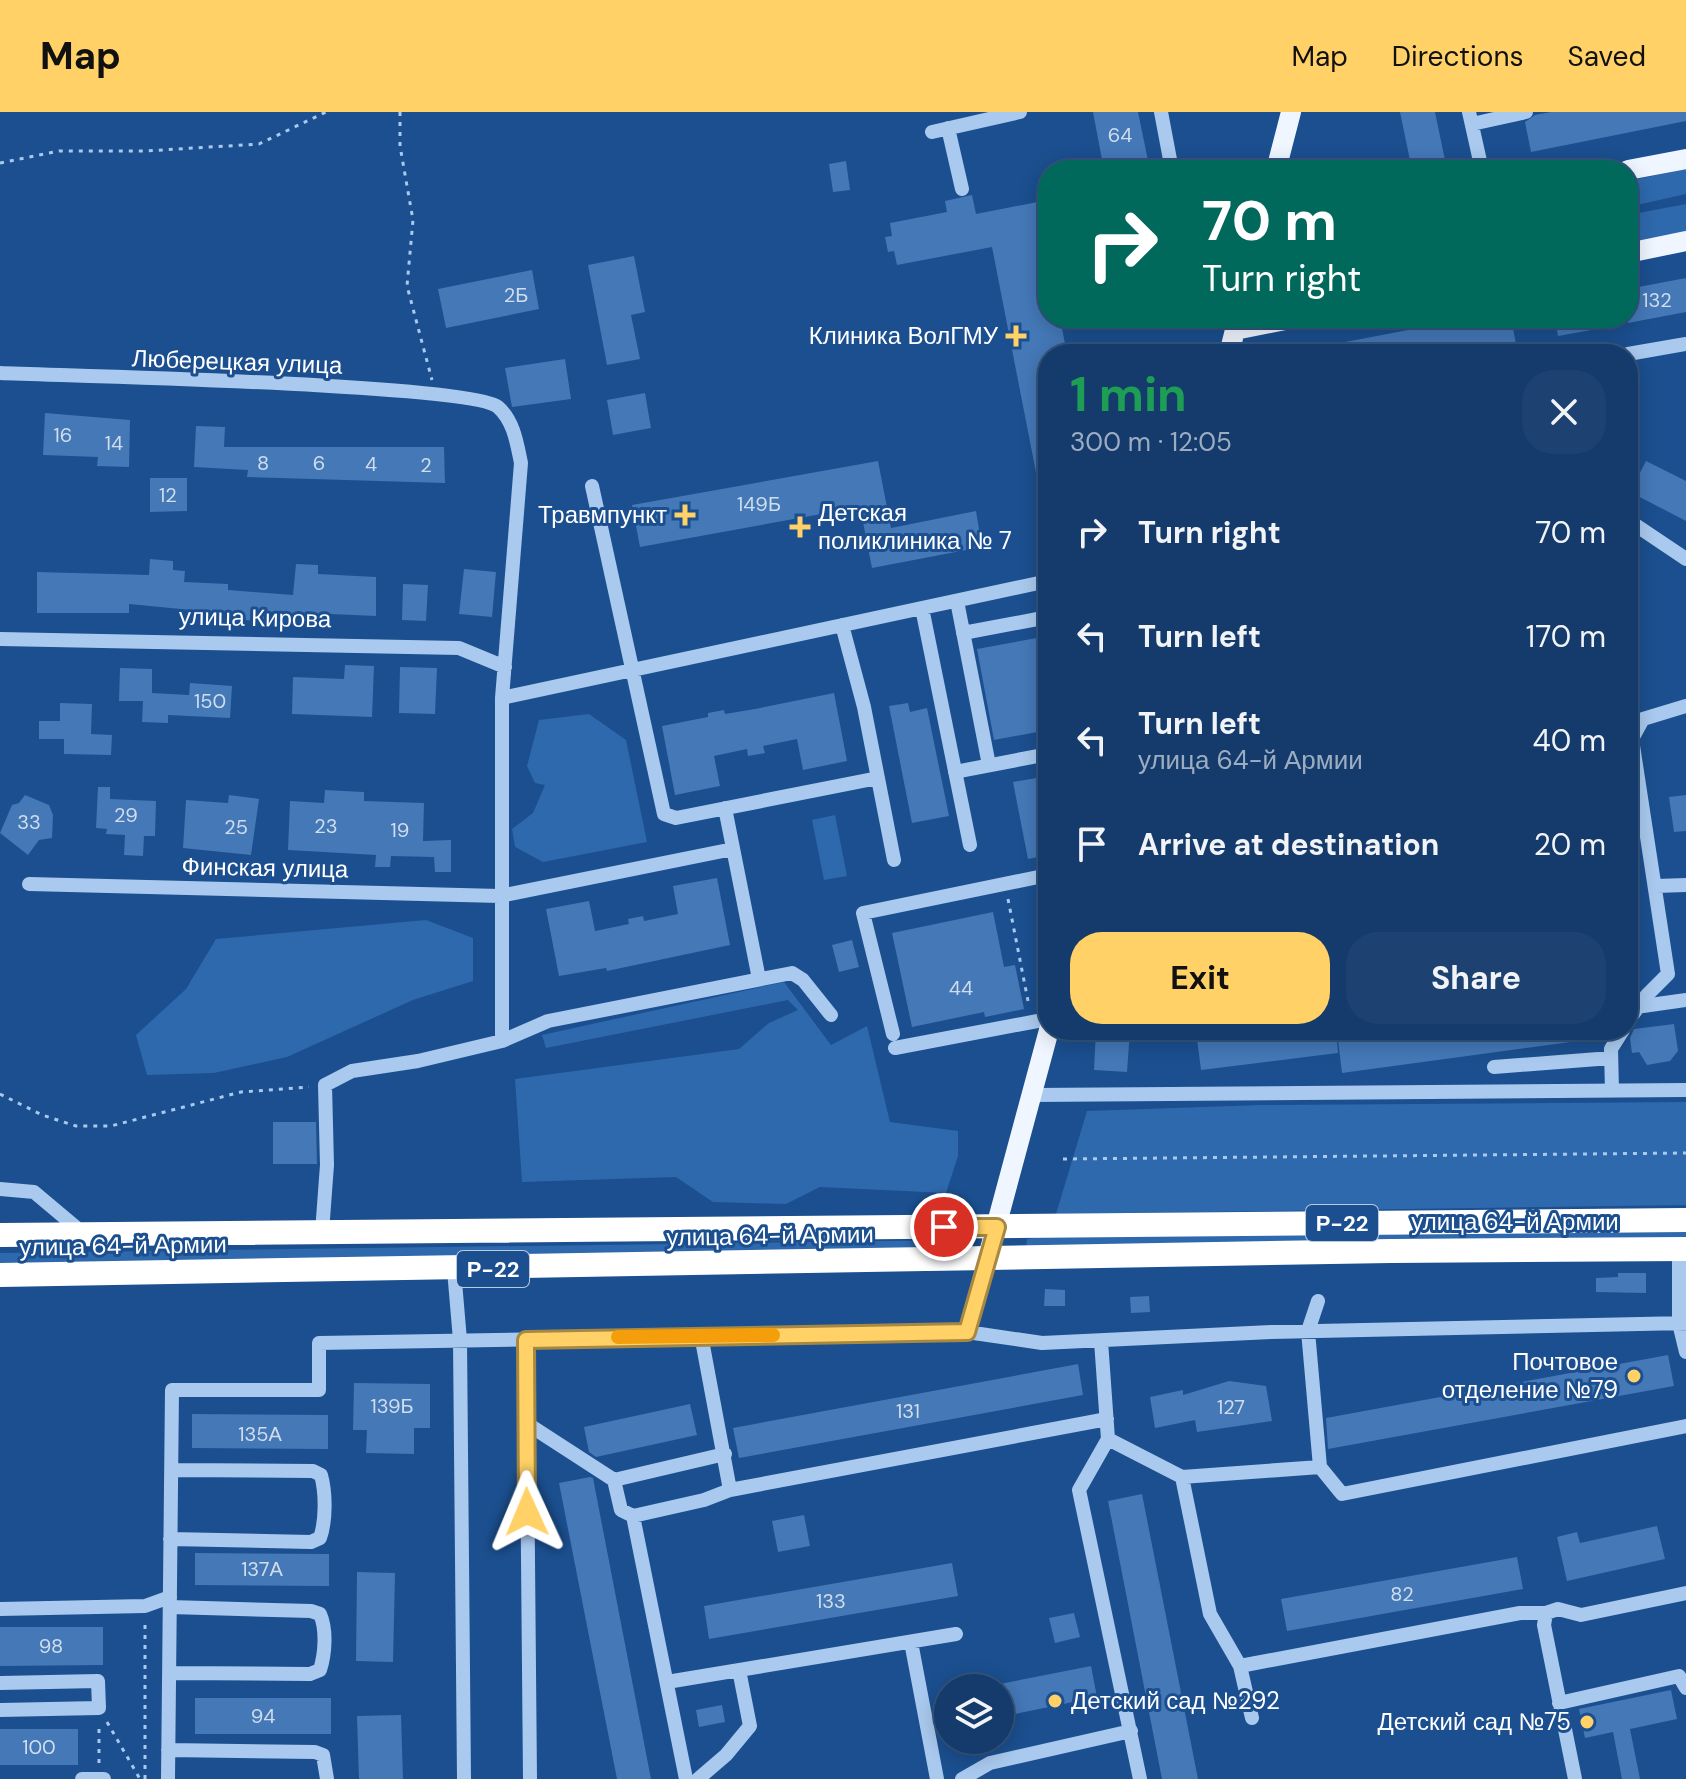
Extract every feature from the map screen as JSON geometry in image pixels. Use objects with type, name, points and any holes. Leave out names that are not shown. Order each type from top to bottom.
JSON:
[{"type":"highway","name":"улица 64-й Армии","points":[[0,1235],[1686,1220]]},
{"type":"highway","name":"улица 64-й Армии","points":[[0,1275],[1682,1249]]},
{"type":"main road","points":[[1279,160],[1291,112]]},
{"type":"main road","points":[[1638,168],[1686,159]]},
{"type":"main road","points":[[1638,251],[1686,241]]},
{"type":"main road","points":[[987,1260],[1032,1095],[1039,1040]]},
{"type":"street","points":[[932,132],[1019,112]]},
{"type":"street","points":[[1161,112],[1170,160]]},
{"type":"street","points":[[1480,160],[1470,118],[1526,112]]},
{"type":"street","points":[[948,128],[962,189]]},
{"type":"street","points":[[1638,352],[1686,344]]},
{"type":"street","name":"Люберецкая улица","points":[[0,373],[436,395],[472,398],[497,406],[513,428],[521,463],[505,667]]},
{"type":"street","points":[[592,486],[664,814],[676,818],[878,778]]},
{"type":"street","points":[[1638,527],[1686,559]]},
{"type":"street","points":[[502,698],[1038,583]]},
{"type":"street","points":[[957,601],[989,765]]},
{"type":"street","points":[[922,608],[970,845]]},
{"type":"street","points":[[963,633],[1038,619]]},
{"type":"street","points":[[842,625],[894,860]]},
{"type":"street","name":"улица Кирова","points":[[0,639],[459,648],[505,667]]},
{"type":"street","points":[[502,1041],[500,896],[505,667]]},
{"type":"street","points":[[1638,728],[1643,719],[1686,706]]},
{"type":"street","points":[[955,772],[1038,756]]},
{"type":"street","points":[[1638,776],[1668,974],[1638,998]]},
{"type":"street","points":[[725,808],[759,979]]},
{"type":"street","name":"Финская улица","points":[[29,884],[500,896],[733,849]]},
{"type":"street","points":[[1038,877],[863,913],[894,1041],[1038,1026]]},
{"type":"street","points":[[1656,886],[1686,885]]},
{"type":"street","points":[[322,1232],[327,1165],[325,1085],[352,1071],[418,1061],[502,1041],[548,1021],[792,973],[798,975],[831,1015]]},
{"type":"street","points":[[1638,1003],[1686,1000]]},
{"type":"street","points":[[1612,1091],[1611,1049],[1617,1040]]},
{"type":"street","points":[[1494,1067],[1611,1058]]},
{"type":"street","points":[[1032,1095],[1686,1090]]},
{"type":"street","points":[[0,1189],[34,1192],[84,1234]]},
{"type":"street","points":[[1682,1249],[1682,1323],[1686,1352]]},
{"type":"street","points":[[967,1332],[987,1260]]},
{"type":"street","points":[[454,1270],[460,1340],[464,1779]]},
{"type":"street","points":[[1318,1301],[1308,1331],[1320,1467],[1342,1494],[1686,1426]]},
{"type":"street","points":[[168,1779],[172,1390],[319,1390],[319,1343],[967,1332],[1042,1343],[1308,1331],[1682,1323]]},
{"type":"street","points":[[701,1335],[730,1490]]},
{"type":"street","points":[[526,1340],[530,1779]]},
{"type":"street","points":[[1101,1341],[1108,1439],[1079,1490],[1140,1779]]},
{"type":"street","points":[[526,1423],[614,1480],[621,1510],[633,1516],[704,1500],[730,1490],[1107,1419]]},
{"type":"street","points":[[1108,1439],[1182,1477],[1320,1467]]},
{"type":"street","points":[[614,1480],[725,1454]]},
{"type":"street","points":[[170,1539],[311,1542],[320,1538],[323,1530],[324,1484],[321,1475],[313,1471],[172,1470]]},
{"type":"street","points":[[1182,1477],[1210,1614],[1240,1666],[1252,1718]]},
{"type":"street","points":[[633,1516],[686,1779]]},
{"type":"street","points":[[1240,1666],[1520,1613],[1546,1613],[1558,1609],[1581,1615],[1686,1593]]},
{"type":"street","points":[[0,1609],[145,1606],[170,1602],[311,1611],[320,1614],[324,1623],[323,1660],[320,1670],[310,1674],[169,1673]]},
{"type":"street","points":[[1546,1613],[1544,1625],[1575,1779]]},
{"type":"street","points":[[667,1682],[956,1634]]},
{"type":"street","points":[[911,1642],[937,1779]]},
{"type":"street","points":[[698,1779],[726,1755],[750,1726],[739,1670]]},
{"type":"street","points":[[1559,1703],[1679,1676],[1686,1688]]},
{"type":"street","points":[[0,1683],[98,1681],[99,1708],[0,1710]]},
{"type":"street","points":[[962,1779],[990,1763],[1131,1731]]},
{"type":"street","points":[[168,1750],[315,1752],[323,1755],[327,1764],[327,1779]]},
{"type":"street","points":[[82,1779],[101,1779]]},
{"type":"path","points":[[0,163],[59,151],[146,151],[259,144],[326,112]]},
{"type":"path","points":[[400,112],[400,146],[413,220],[407,286],[436,395]]},
{"type":"path","points":[[1005,884],[1038,1014]]},
{"type":"path","points":[[0,1094],[42,1115],[76,1126],[111,1126],[241,1092],[325,1085]]},
{"type":"path","points":[[1063,1159],[1686,1153]]},
{"type":"path","points":[[142,1779],[145,1606]]},
{"type":"path","points":[[99,1708],[142,1779]]},
{"type":"path","points":[[99,1708],[101,1779]]},
{"type":"shaded area","points":[[1686,169],[1686,194],[1638,205],[1638,179]]},
{"type":"shaded area","points":[[1686,204],[1686,233],[1638,243],[1638,213]]},
{"type":"shaded area","points":[[589,714],[626,740],[647,842],[543,862],[515,847],[512,829],[533,813],[545,785],[535,783],[527,766],[539,720]]},
{"type":"shaded area","points":[[835,815],[847,876],[824,880],[812,820]]},
{"type":"shaded area","points":[[426,920],[473,938],[473,981],[413,1000],[287,1057],[214,1073],[147,1075],[136,1035],[186,989],[216,939]]},
{"type":"shaded area","points":[[784,982],[831,1045],[867,1026],[890,1122],[958,1131],[958,1156],[946,1193],[820,1187],[786,1204],[713,1202],[676,1177],[522,1182],[515,1079],[739,1049],[769,1023],[798,1010],[788,1000],[546,1048],[542,1035]]},
{"type":"shaded area","points":[[1686,1102],[1686,1205],[1056,1214],[1087,1111],[1261,1105]]},
{"type":"shaded area","points":[[1686,1229],[1686,1239],[1026,1247],[1027,1239],[1038,1237]]},
{"type":"shaded area","points":[[963,1240],[971,1246],[964,1252],[0,1265],[0,1253]]},
{"type":"building","points":[[1093,112],[1138,112],[1148,160],[1102,160]]},
{"type":"building","points":[[1400,112],[1435,112],[1445,160],[1410,160]]},
{"type":"building","points":[[1551,112],[1686,112],[1686,121],[1531,152],[1525,122],[1535,115]]},
{"type":"building","points":[[846,161],[850,190],[833,192],[829,164]]},
{"type":"building","points":[[972,195],[976,214],[1038,202],[1038,328],[1062,328],[1065,344],[1038,344],[1038,483],[992,247],[897,265],[894,251],[888,252],[885,237],[892,236],[890,223],[947,212],[945,201]]},
{"type":"building","points":[[634,256],[645,312],[631,315],[640,359],[607,365],[588,265]]},
{"type":"building","points":[[532,270],[539,309],[446,328],[438,289]]},
{"type":"building","points":[[1686,278],[1686,312],[1638,321],[1638,287]]},
{"type":"building","points":[[1419,328],[1513,328],[1516,344],[1335,344]]},
{"type":"building","points":[[1557,328],[1602,328],[1558,336]]},
{"type":"building","points":[[565,359],[571,399],[512,407],[505,368]]},
{"type":"building","points":[[645,393],[651,428],[613,435],[607,400]]},
{"type":"building","points":[[45,413],[130,420],[129,467],[97,466],[98,457],[43,455]]},
{"type":"building","points":[[196,426],[225,427],[224,447],[444,447],[445,483],[247,477],[248,470],[194,467]]},
{"type":"building","points":[[878,461],[891,528],[976,511],[982,547],[872,568],[860,507],[640,547],[632,505]]},
{"type":"building","points":[[1646,461],[1686,481],[1686,521],[1638,496],[1638,476]]},
{"type":"building","points":[[150,478],[187,478],[187,511],[150,512]]},
{"type":"building","points":[[150,559],[173,561],[173,570],[185,571],[184,582],[228,584],[228,590],[293,595],[296,564],[318,565],[318,574],[376,577],[376,616],[331,614],[331,618],[279,614],[278,622],[191,617],[191,610],[129,604],[129,613],[37,613],[37,572],[149,575]]},
{"type":"building","points":[[464,569],[496,572],[492,617],[459,614]]},
{"type":"building","points":[[403,584],[428,585],[426,621],[402,620]]},
{"type":"building","points":[[1038,638],[1038,732],[994,740],[977,649]]},
{"type":"building","points":[[345,665],[374,666],[372,717],[292,714],[293,677],[344,679]]},
{"type":"building","points":[[400,667],[437,668],[435,714],[399,713]]},
{"type":"building","points":[[120,668],[152,669],[152,693],[189,695],[190,683],[232,686],[230,718],[168,715],[168,723],[142,722],[143,701],[119,701]]},
{"type":"building","points":[[834,693],[847,761],[803,770],[797,739],[763,746],[765,753],[748,756],[747,749],[714,756],[720,786],[675,795],[662,726],[708,717],[708,713],[724,710],[725,714]]},
{"type":"building","points":[[60,703],[92,704],[91,734],[112,735],[111,755],[64,754],[64,739],[39,739],[39,721],[60,721]]},
{"type":"building","points":[[908,703],[910,712],[927,708],[949,816],[912,823],[889,706]]},
{"type":"building","points":[[1038,778],[1038,857],[1028,859],[1013,782]]},
{"type":"building","points":[[98,787],[110,787],[110,799],[156,801],[155,836],[144,836],[143,856],[124,855],[125,835],[106,834],[107,829],[96,828]]},
{"type":"building","points":[[325,790],[364,792],[364,801],[424,803],[423,841],[451,840],[451,872],[435,872],[434,857],[391,856],[390,867],[375,867],[376,855],[288,850],[290,801],[324,803]]},
{"type":"building","points":[[25,795],[49,805],[53,815],[52,838],[39,840],[28,855],[0,833],[12,805],[19,803]]},
{"type":"building","points":[[229,795],[259,799],[251,855],[183,848],[186,800],[228,803]]},
{"type":"building","points":[[1686,795],[1686,831],[1674,832],[1669,797]]},
{"type":"building","points":[[717,878],[730,945],[607,971],[606,968],[559,976],[546,909],[589,901],[595,931],[629,924],[628,919],[643,916],[644,921],[678,914],[673,886]]},
{"type":"building","points":[[993,912],[1004,967],[1015,965],[1024,1009],[985,1017],[984,1012],[912,1027],[892,933]]},
{"type":"building","points":[[852,940],[859,967],[839,972],[832,945]]},
{"type":"building","points":[[1674,1024],[1678,1051],[1670,1061],[1647,1065],[1639,1052],[1632,1053],[1630,1040],[1638,1040],[1638,1028]]},
{"type":"building","points":[[1096,1040],[1129,1040],[1127,1072],[1094,1070]]},
{"type":"building","points":[[1197,1040],[1337,1040],[1338,1053],[1201,1070]]},
{"type":"building","points":[[1338,1040],[1586,1040],[1342,1073]]},
{"type":"building","points":[[273,1122],[316,1122],[317,1164],[273,1164]]},
{"type":"building","points":[[1618,1273],[1646,1273],[1646,1293],[1596,1292],[1596,1278],[1618,1277]]},
{"type":"building","points":[[1045,1289],[1065,1290],[1065,1306],[1044,1306]]},
{"type":"building","points":[[1149,1296],[1150,1312],[1131,1313],[1130,1297]]},
{"type":"building","points":[[1668,1355],[1674,1386],[1328,1449],[1326,1418]]},
{"type":"building","points":[[1078,1364],[1083,1395],[739,1458],[733,1428]]},
{"type":"building","points":[[1229,1381],[1266,1386],[1272,1421],[1197,1432],[1195,1420],[1155,1428],[1150,1397],[1183,1390],[1183,1395]]},
{"type":"building","points":[[354,1383],[430,1384],[430,1428],[414,1428],[414,1454],[366,1453],[367,1430],[353,1430]]},
{"type":"building","points":[[690,1404],[697,1435],[596,1457],[589,1452],[584,1427]]},
{"type":"building","points":[[192,1414],[328,1415],[328,1449],[192,1448]]},
{"type":"building","points":[[593,1478],[651,1779],[617,1779],[559,1483]]},
{"type":"building","points":[[1142,1494],[1198,1779],[1162,1779],[1108,1501]]},
{"type":"building","points":[[804,1515],[810,1546],[778,1552],[772,1521]]},
{"type":"building","points":[[1657,1526],[1665,1559],[1567,1581],[1557,1537],[1577,1532],[1580,1543]]},
{"type":"building","points":[[195,1553],[329,1554],[329,1586],[195,1585]]},
{"type":"building","points":[[1517,1557],[1523,1589],[1287,1631],[1281,1599]]},
{"type":"building","points":[[952,1563],[958,1596],[709,1639],[704,1606]]},
{"type":"building","points":[[357,1572],[395,1573],[393,1662],[356,1661]]},
{"type":"building","points":[[1074,1613],[1080,1637],[1055,1643],[1049,1618]]},
{"type":"building","points":[[0,1627],[103,1627],[103,1665],[0,1666]]},
{"type":"building","points":[[1091,1666],[1097,1697],[1014,1714],[1014,1681]]},
{"type":"building","points":[[1671,1690],[1677,1719],[1630,1729],[1640,1779],[1622,1779],[1613,1732],[1585,1738],[1579,1709]]},
{"type":"building","points":[[195,1698],[331,1698],[331,1734],[195,1734]]},
{"type":"building","points":[[722,1705],[725,1722],[699,1727],[696,1710]]},
{"type":"building","points":[[401,1715],[403,1779],[359,1779],[357,1716]]},
{"type":"building","points":[[0,1729],[78,1729],[78,1765],[0,1765]]},
{"type":"slow traffic","points":[[618,1337],[773,1335]]},
{"type":"place","name":"Клиника ВолГМУ","points":[[1016,336]]},
{"type":"place","name":"Травмпункт","points":[[685,515]]},
{"type":"place","name":"Детская поликлиника № 7","points":[[800,527]]},
{"type":"place","name":"Почтовое отделение №79","points":[[1634,1376]]},
{"type":"place","name":"Детский сад №292","points":[[1055,1701]]},
{"type":"place","name":"Детский сад №75","points":[[1587,1722]]},
{"type":"route","points":[[527,1512],[526,1340],[967,1332],[997,1227],[944,1227]]}]
